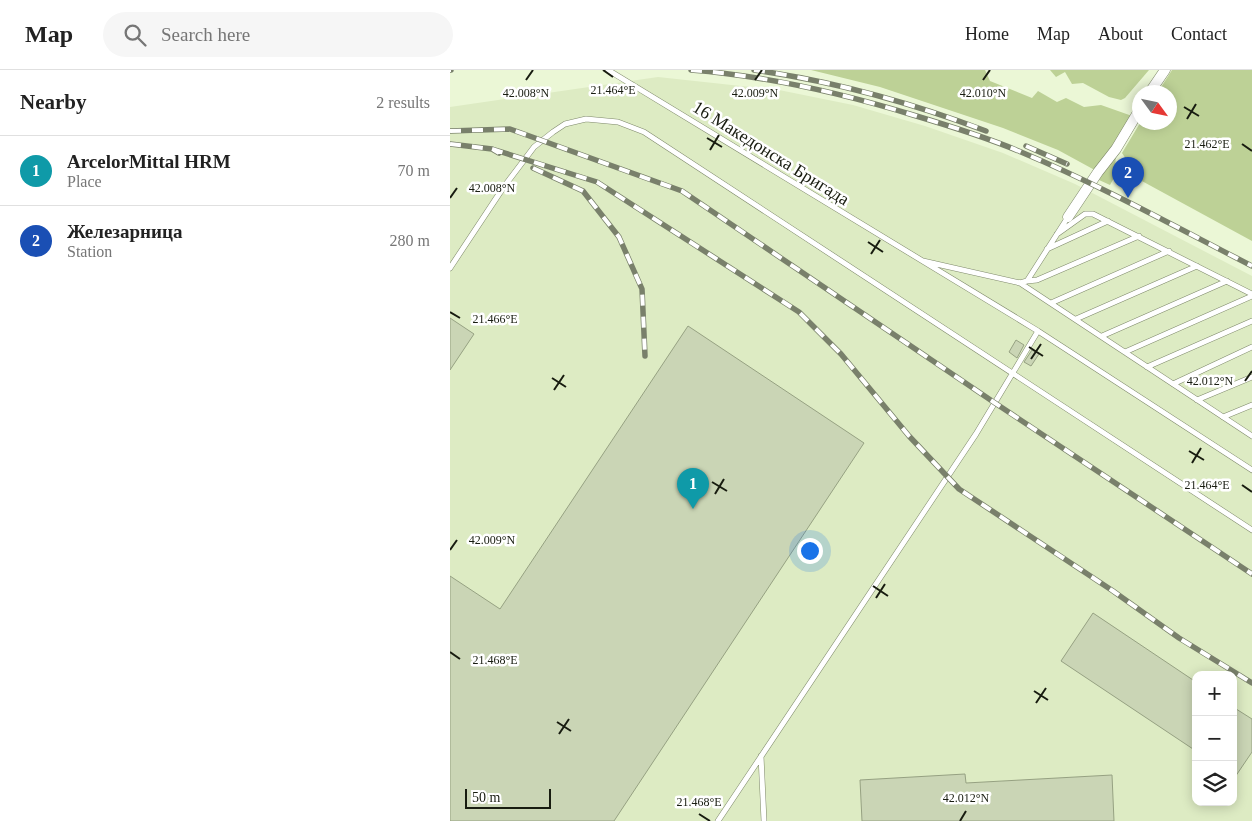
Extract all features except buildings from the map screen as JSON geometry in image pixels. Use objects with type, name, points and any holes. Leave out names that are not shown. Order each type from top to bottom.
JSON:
[{"type":"street","points":[[1155,85],[1165,70]]},
{"type":"street","points":[[1068,217],[1116,149],[1132,122]]},
{"type":"lane","name":"16 Македонска Бригада","points":[[608,70],[1038,332],[1252,470]]},
{"type":"lane","points":[[450,268],[503,188],[534,147],[565,124],[586,118],[618,122],[644,132],[1252,530]]},
{"type":"lane","points":[[1057,234],[1085,214],[1093,214],[1169,251],[1252,295]]},
{"type":"lane","points":[[1026,281],[1068,217]]},
{"type":"lane","points":[[1047,249],[1108,221]]},
{"type":"lane","points":[[1020,283],[1037,280],[1139,236]]},
{"type":"lane","points":[[1051,303],[1169,251]]},
{"type":"lane","points":[[919,260],[1020,283],[1252,436]]},
{"type":"lane","points":[[1076,319],[1197,266]]},
{"type":"lane","points":[[1102,336],[1227,281]]},
{"type":"lane","points":[[1125,352],[1252,295]]},
{"type":"lane","points":[[1147,366],[1252,321]]},
{"type":"lane","points":[[718,821],[971,442],[1038,332]]},
{"type":"lane","points":[[1173,384],[1252,347]]},
{"type":"lane","points":[[1197,400],[1252,377]]},
{"type":"lane","points":[[1223,417],[1252,405]]},
{"type":"lane","points":[[1244,431],[1252,428]]},
{"type":"lane","points":[[761,756],[764,821]]},
{"type":"shaded area","points":[[811,70],[985,70],[990,81],[1032,98],[1038,91],[1057,102],[1066,98],[1084,107],[1101,105],[1132,116],[1132,122],[1116,149],[1115,176],[1110,185],[1099,180],[1102,174],[1058,150],[1003,128],[880,87]]},
{"type":"shaded area","points":[[1050,70],[1149,70],[1136,85],[1132,85],[1132,90],[1121,100],[1109,97],[1083,83],[1072,84],[1065,72],[1056,77]]},
{"type":"shaded area","points":[[1172,70],[1252,70],[1252,241],[1140,180],[1122,153],[1136,130],[1177,130],[1177,85],[1162,85]]},
{"type":"shaded area","points":[[658,77],[779,90],[853,105],[925,126],[1003,153],[1075,184],[1252,276],[1252,821],[450,821],[450,107]]},
{"type":"railway","points":[[691,70],[748,76],[804,86],[941,123],[1021,152],[1080,178],[1252,266]]},
{"type":"railway","points":[[754,70],[813,80],[872,94],[930,111],[986,131]]},
{"type":"railway","points":[[450,131],[510,129],[682,191],[1252,574]]},
{"type":"railway","points":[[450,144],[492,149],[499,153]]},
{"type":"railway","points":[[1026,146],[1067,164]]},
{"type":"railway","points":[[492,149],[597,182],[799,312],[841,354],[909,436],[959,489],[1113,591],[1179,638],[1252,683]]},
{"type":"railway","points":[[533,168],[583,191],[619,237],[642,289],[645,356]]},
{"type":"place","name":"Железарница","points":[[1128,198]]},
{"type":"place","name":"ArcelorMittal HRM","points":[[693,509]]}]
